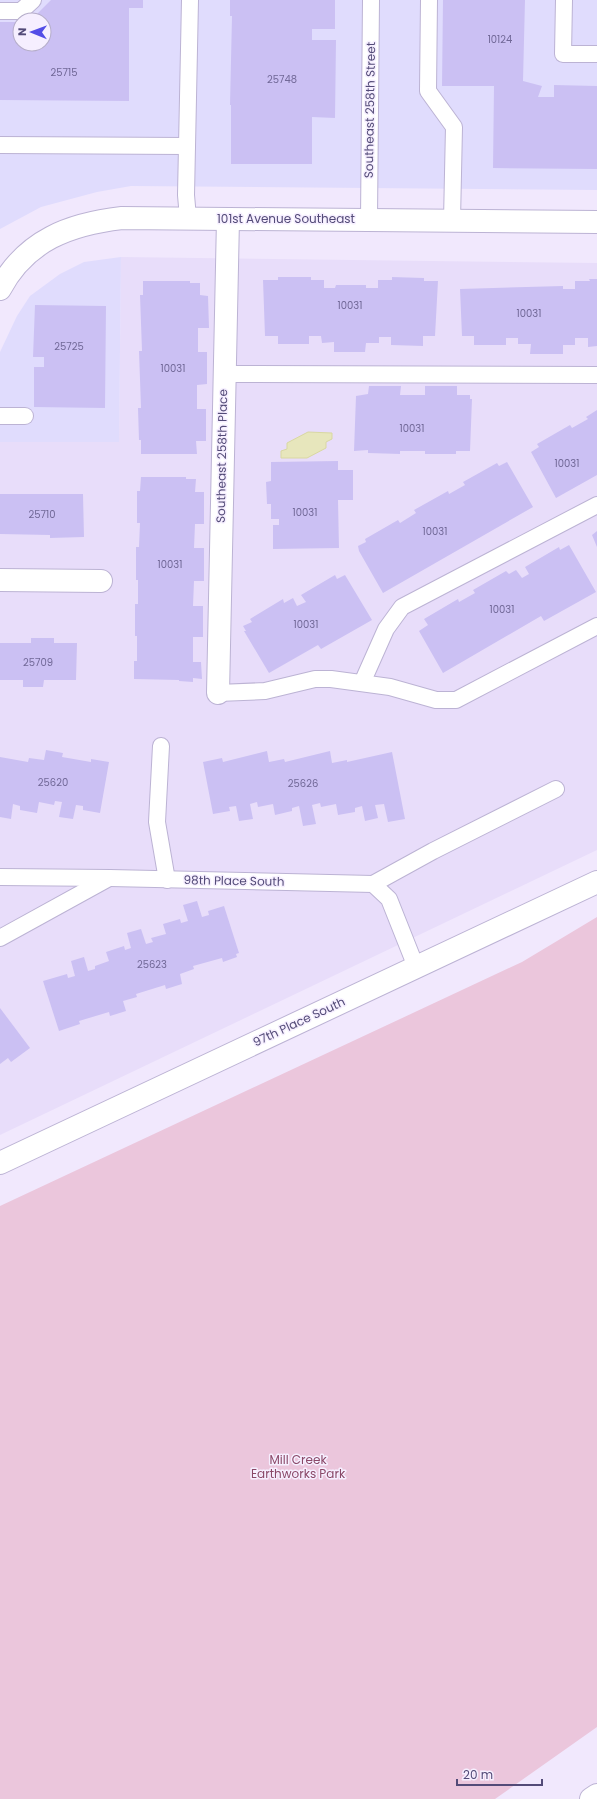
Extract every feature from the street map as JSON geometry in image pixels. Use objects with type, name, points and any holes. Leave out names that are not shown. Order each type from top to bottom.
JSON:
[{"type":"street","name":"101st Avenue Southeast","points":[[0,289],[10,273],[23,258],[39,244],[67,229],[91,222],[122,218],[597,222]]},
{"type":"street","name":"Southeast 258th Place","points":[[218,693],[228,218]]},
{"type":"street","points":[[0,580],[101,581]]},
{"type":"street","name":"97th Place South","points":[[0,1163],[597,882]]},
{"type":"street","points":[[591,1799],[597,1795]]},
{"type":"lane","points":[[0,11],[21,11],[33,0]]},
{"type":"lane","points":[[188,218],[186,196],[190,0]]},
{"type":"lane","name":"Southeast 258th Street","points":[[369,219],[371,0]]},
{"type":"lane","points":[[429,0],[428,91],[454,127],[452,220]]},
{"type":"lane","points":[[564,0],[564,54],[597,54]]},
{"type":"lane","points":[[0,145],[187,146]]},
{"type":"lane","points":[[224,374],[597,375]]},
{"type":"lane","points":[[0,416],[25,416]]},
{"type":"lane","points":[[362,683],[386,629],[402,607],[597,505]]},
{"type":"lane","points":[[218,693],[265,691],[315,679],[390,687],[436,700],[456,700],[597,626]]},
{"type":"lane","points":[[161,746],[157,822],[167,880]]},
{"type":"lane","points":[[416,967],[389,899],[373,884],[433,851],[556,789]]},
{"type":"lane","name":"98th Place South","points":[[0,877],[373,884]]},
{"type":"lane","points":[[0,938],[110,878]]},
{"type":"shaded area","points":[[0,0],[597,0],[597,190],[131,186],[97,192],[41,207],[0,229]]},
{"type":"shaded area","points":[[121,257],[597,263],[597,850],[0,1135],[0,442],[119,442]]},
{"type":"shaded area","points":[[121,257],[119,442],[0,442],[0,352],[17,316],[30,296],[60,274],[84,262]]},
{"type":"shaded area","points":[[308,432],[332,433],[332,439],[326,442],[326,448],[307,458],[281,458],[281,451],[287,449],[287,443]]},
{"type":"green space","name":"Mill Creek Earthworks Park","points":[[597,917],[597,1727],[495,1799],[0,1799],[0,1206],[522,962]]},
{"type":"building","points":[[51,0],[143,0],[143,8],[129,8],[129,101],[0,100],[0,22],[12,22],[12,52],[52,52],[52,12],[39,12]]},
{"type":"building","points":[[230,0],[335,0],[335,29],[312,29],[312,40],[336,40],[335,118],[312,117],[312,164],[231,164],[230,105],[232,16],[230,16]]},
{"type":"building","points":[[443,0],[525,0],[523,81],[542,86],[538,97],[554,97],[554,85],[597,86],[597,169],[493,168],[494,86],[442,86]]},
{"type":"building","points":[[278,277],[311,277],[311,280],[324,280],[324,288],[335,288],[336,285],[366,285],[366,288],[378,288],[378,280],[392,280],[392,277],[424,278],[424,281],[438,281],[435,336],[423,336],[423,346],[391,345],[391,337],[379,337],[379,343],[366,343],[365,352],[334,352],[334,342],[322,343],[321,336],[309,336],[309,344],[278,344],[278,336],[265,336],[263,280],[278,280]]},
{"type":"building","points":[[589,279],[597,279],[597,346],[588,347],[588,338],[575,338],[575,345],[563,345],[563,354],[530,354],[531,344],[518,344],[518,338],[506,338],[506,345],[474,345],[474,336],[462,336],[460,289],[563,286],[563,289],[575,289],[575,281],[590,281]]},
{"type":"building","points":[[143,281],[190,281],[190,283],[200,283],[200,295],[208,296],[209,328],[198,328],[198,352],[207,352],[207,384],[197,385],[197,409],[206,409],[206,441],[196,441],[197,454],[141,454],[138,408],[141,408],[139,351],[142,351],[140,295],[143,295]]},
{"type":"building","points":[[35,305],[106,306],[105,408],[34,407],[34,367],[44,367],[44,357],[33,357]]},
{"type":"building","points":[[369,386],[401,386],[400,395],[425,395],[425,386],[457,386],[457,395],[470,395],[470,399],[472,399],[470,451],[456,451],[456,454],[425,454],[425,451],[400,451],[400,454],[368,453],[368,450],[354,451],[356,396],[368,394]]},
{"type":"building","points":[[597,410],[597,475],[556,498],[531,452],[539,447],[537,444],[570,425],[572,428],[588,419],[586,417]]},
{"type":"building","points":[[338,461],[338,470],[353,470],[353,500],[338,500],[339,548],[273,549],[273,525],[279,525],[279,519],[271,519],[271,504],[267,504],[266,482],[271,481],[271,462]]},
{"type":"building","points":[[507,462],[533,507],[383,593],[359,551],[358,546],[366,542],[365,539],[398,520],[400,523],[416,513],[414,510],[448,491],[449,494],[465,485],[463,482],[497,463],[499,466]]},
{"type":"building","points":[[141,477],[186,477],[186,479],[196,479],[195,492],[204,492],[204,524],[195,524],[194,548],[204,548],[204,581],[194,581],[193,606],[203,606],[203,637],[193,637],[193,662],[201,662],[202,679],[193,678],[193,682],[179,680],[134,679],[134,661],[137,661],[135,604],[138,604],[136,547],[139,547],[140,523],[137,523],[137,491],[140,491]]},
{"type":"building","points":[[0,494],[83,494],[84,537],[50,538],[50,535],[0,534]]},
{"type":"building","points":[[597,531],[597,547],[592,535]]},
{"type":"building","points":[[569,545],[596,592],[544,621],[541,616],[443,673],[419,631],[428,625],[424,619],[458,599],[459,602],[475,593],[473,590],[506,571],[509,574],[516,570],[522,578],[529,574],[525,567],[559,547],[560,550]]},
{"type":"building","points":[[335,575],[337,579],[345,575],[372,620],[321,649],[318,645],[269,673],[244,631],[246,631],[243,626],[252,622],[250,619],[283,599],[284,603],[293,598],[297,606],[306,602],[301,595]]},
{"type":"building","points":[[31,638],[54,638],[54,643],[77,643],[76,680],[44,680],[43,687],[23,687],[23,680],[0,680],[0,643],[31,643]]},
{"type":"building","points":[[46,750],[63,753],[62,757],[91,762],[91,759],[109,762],[100,813],[83,810],[83,806],[76,805],[73,819],[59,817],[62,802],[55,801],[54,805],[39,802],[37,813],[20,810],[20,806],[13,804],[11,819],[0,817],[0,757],[28,762],[29,758],[44,760]]},
{"type":"building","points":[[267,751],[269,762],[284,759],[285,762],[330,751],[332,763],[347,760],[347,762],[392,752],[405,819],[388,822],[384,804],[375,805],[378,818],[365,821],[362,806],[355,808],[355,812],[338,815],[336,804],[321,807],[320,803],[312,805],[316,824],[303,826],[299,806],[292,808],[292,811],[275,815],[273,804],[258,807],[257,802],[250,804],[253,819],[239,821],[236,806],[229,807],[230,811],[213,814],[203,762],[222,758],[223,762]]},
{"type":"building","points":[[197,901],[202,917],[209,915],[208,911],[224,906],[239,953],[236,954],[237,957],[223,962],[222,958],[193,966],[194,969],[180,974],[182,984],[166,989],[165,985],[136,994],[137,997],[123,1001],[126,1011],[110,1016],[109,1012],[79,1021],[80,1024],[59,1031],[43,981],[67,974],[68,978],[75,976],[71,961],[84,957],[88,971],[95,969],[95,966],[109,961],[106,952],[124,946],[125,950],[131,948],[127,933],[141,929],[146,944],[153,942],[151,938],[166,934],[163,924],[180,919],[181,923],[188,921],[183,905]]},
{"type":"building","points":[[0,1008],[30,1048],[11,1062],[8,1058],[0,1064]]}]
